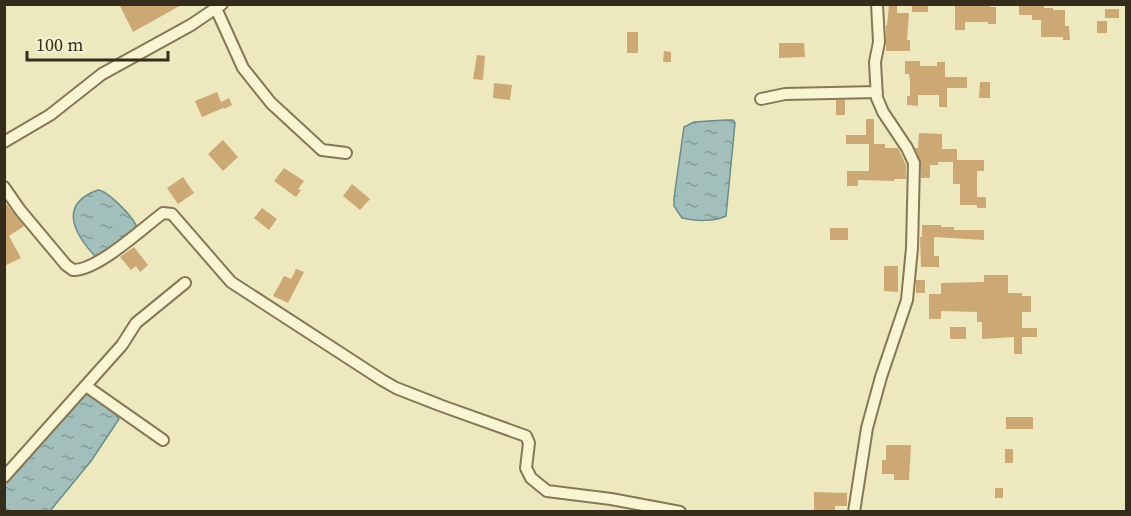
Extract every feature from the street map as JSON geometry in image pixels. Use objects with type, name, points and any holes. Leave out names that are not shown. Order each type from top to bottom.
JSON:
[{"type":"street","points":[[855,512],[867,428],[881,377],[907,300],[912,248],[914,164],[907,148],[879,106],[875,62],[879,42],[877,4]]},
{"type":"street","points":[[4,142],[50,115],[102,74],[190,25],[217,6],[243,68],[271,103],[322,150],[346,153]]},
{"type":"street","points":[[761,99],[784,94],[877,92]]},
{"type":"street","points":[[4,187],[20,210],[66,265],[73,270],[85,268],[137,235],[164,213],[172,214],[231,282],[382,380],[442,406],[526,436],[529,443],[526,468],[531,478],[548,491],[680,512]]},
{"type":"street","points":[[4,477],[122,345],[136,323],[185,283]]},
{"type":"street","points":[[86,386],[163,440]]},
{"type":"water","points":[[733,120],[735,123],[726,216],[704,220],[682,218],[674,206],[674,198],[684,127],[694,122]]},
{"type":"water","points":[[98,190],[119,204],[136,225],[125,239],[95,256],[76,229],[74,211],[78,203],[86,196]]},
{"type":"water","points":[[87,393],[111,409],[119,419],[91,461],[50,511],[5,512],[5,480]]},
{"type":"building","points":[[119,4],[183,4],[133,32]]},
{"type":"building","points":[[912,4],[928,4],[928,12],[912,12]]},
{"type":"building","points":[[1019,4],[1044,4],[1044,8],[1065,10],[1065,26],[1069,26],[1070,40],[1063,40],[1063,37],[1041,37],[1041,20],[1032,20],[1032,15],[1019,15]]},
{"type":"building","points":[[889,5],[897,5],[897,13],[909,13],[907,40],[910,40],[910,51],[886,51]]},
{"type":"building","points":[[955,6],[996,7],[996,24],[965,22],[965,30],[955,30]]},
{"type":"building","points":[[1105,9],[1119,9],[1119,18],[1105,18]]},
{"type":"building","points":[[1097,21],[1107,21],[1107,33],[1097,33]]},
{"type":"building","points":[[627,32],[638,32],[638,53],[627,53]]},
{"type":"building","points":[[779,43],[804,43],[805,57],[779,58]]},
{"type":"building","points":[[664,51],[671,52],[671,62],[663,62]]},
{"type":"building","points":[[477,55],[485,56],[483,80],[473,79]]},
{"type":"building","points":[[905,61],[920,61],[920,66],[937,66],[937,62],[945,62],[945,77],[967,77],[967,88],[947,88],[947,107],[939,107],[939,95],[918,95],[918,106],[907,105],[907,96],[910,96],[910,81],[909,74],[905,74]]},
{"type":"building","points":[[980,82],[990,82],[990,98],[979,98]]},
{"type":"building","points":[[494,83],[512,85],[510,100],[493,98]]},
{"type":"building","points":[[217,92],[221,102],[229,98],[232,105],[224,109],[222,105],[223,108],[202,117],[195,101]]},
{"type":"building","points":[[836,100],[845,100],[845,115],[836,115]]},
{"type":"building","points":[[866,119],[874,119],[874,144],[885,144],[885,148],[898,148],[906,165],[906,179],[858,180],[858,186],[847,186],[847,171],[869,171],[869,144],[846,144],[846,135],[866,135]]},
{"type":"building","points":[[919,133],[942,134],[942,149],[957,149],[957,160],[984,160],[984,171],[977,171],[977,197],[986,197],[986,208],[977,208],[977,205],[960,205],[960,184],[953,184],[953,162],[938,162],[938,165],[930,165],[930,178],[921,178],[921,163],[915,148],[918,148]]},
{"type":"building","points":[[223,140],[238,157],[223,171],[208,154]]},
{"type":"building","points":[[284,168],[304,181],[296,197],[274,181]]},
{"type":"building","points":[[183,177],[194,193],[178,204],[167,188]]},
{"type":"building","points":[[352,184],[370,199],[360,210],[343,196]]},
{"type":"building","points":[[4,201],[24,226],[9,236],[21,258],[4,266]]},
{"type":"building","points":[[262,208],[277,219],[269,230],[254,218]]},
{"type":"building","points":[[922,225],[954,227],[954,230],[984,230],[984,240],[934,237],[934,256],[939,256],[939,267],[921,267]]},
{"type":"building","points":[[830,228],[848,228],[848,240],[830,240]]},
{"type":"building","points":[[134,247],[148,265],[140,272],[136,266],[131,270],[120,257]]},
{"type":"building","points":[[884,266],[898,266],[898,292],[884,291]]},
{"type":"building","points":[[296,269],[304,272],[288,303],[273,296],[284,276],[291,279]]},
{"type":"building","points":[[984,275],[1008,275],[1008,293],[1022,293],[1022,296],[1031,296],[1031,312],[1022,312],[1022,328],[1037,328],[1037,337],[1022,337],[1022,354],[1014,354],[1014,337],[982,339],[982,322],[977,322],[977,312],[941,311],[941,319],[929,319],[929,294],[941,294],[941,283],[984,282]]},
{"type":"building","points":[[916,280],[925,280],[925,293],[916,293]]},
{"type":"building","points":[[950,327],[966,327],[966,339],[950,339]]},
{"type":"building","points":[[1006,417],[1033,417],[1033,429],[1006,429]]},
{"type":"building","points":[[886,445],[911,445],[909,480],[894,480],[894,474],[882,474],[882,460],[886,460]]},
{"type":"building","points":[[1005,449],[1013,449],[1013,463],[1005,463]]},
{"type":"building","points":[[995,488],[1003,488],[1003,498],[995,498]]},
{"type":"building","points":[[814,492],[847,493],[847,506],[835,506],[835,511],[814,511]]}]
